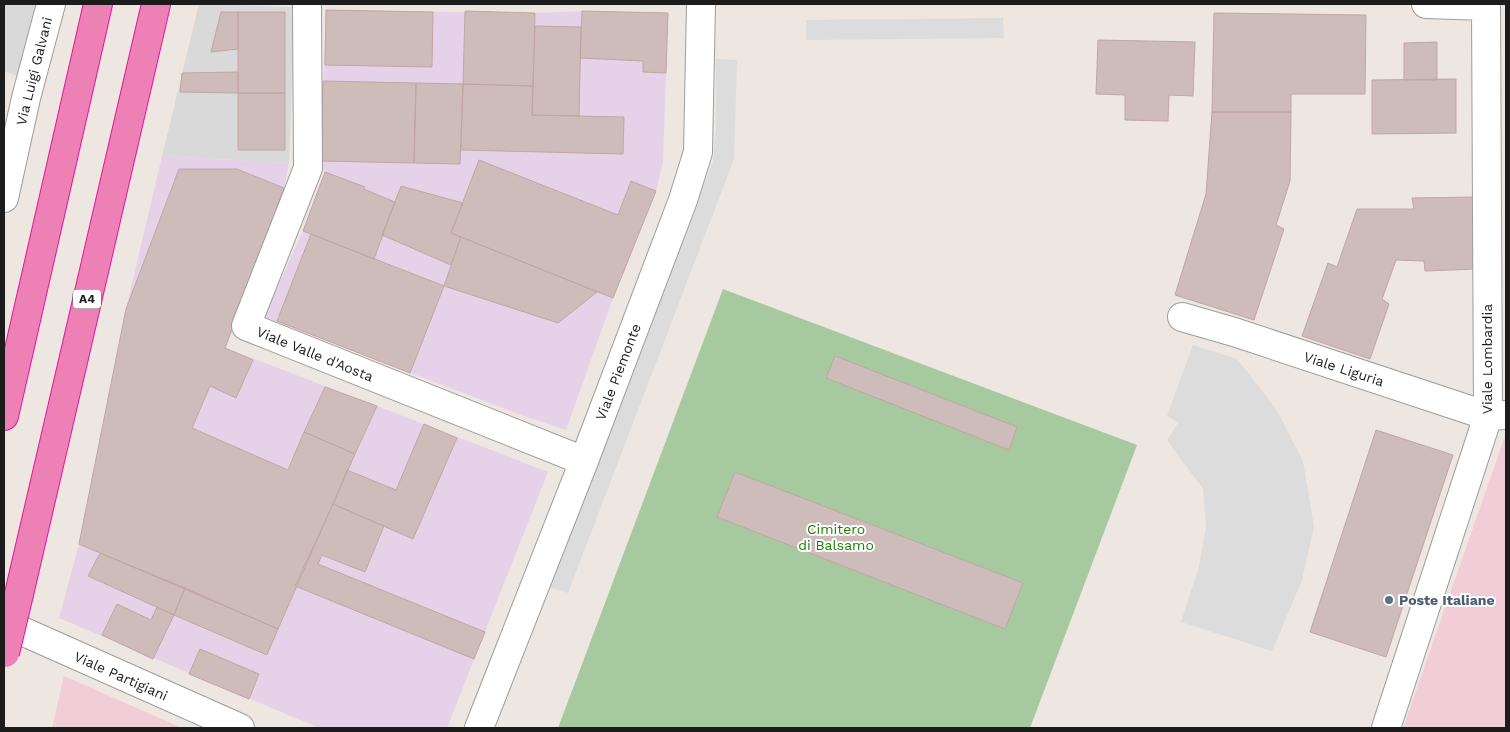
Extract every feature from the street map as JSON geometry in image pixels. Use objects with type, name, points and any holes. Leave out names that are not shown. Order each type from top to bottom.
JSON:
[{"type":"highway","points":[[4,416],[98,4]]},
{"type":"highway","name":"A4","points":[[4,655],[156,4]]},
{"type":"street","name":"Via Luigi Galvani","points":[[4,198],[15,93],[51,4]]},
{"type":"street","name":"Viale Valle d'Aosta","points":[[307,4],[308,168],[246,326],[584,461]]},
{"type":"street","name":"Viale Piemonte","points":[[479,728],[584,461],[683,200],[698,152],[701,4]]},
{"type":"street","points":[[1426,4],[1486,5]]},
{"type":"street","name":"Viale Lombardia","points":[[1386,728],[1497,416],[1486,5]]},
{"type":"street","name":"Viale Liguria","points":[[1182,317],[1497,416]]},
{"type":"street","name":"Viale Partigiani","points":[[4,623],[240,728]]},
{"type":"shaded area","points":[[4,4],[36,4],[17,76],[4,71]]},
{"type":"shaded area","points":[[199,4],[295,7],[289,163],[162,156]]},
{"type":"shaded area","points":[[326,10],[668,13],[663,162],[656,191],[613,298],[566,430],[524,416],[264,317],[303,231],[325,172],[321,161]]},
{"type":"shaded area","points":[[1003,18],[1004,38],[806,40],[806,20]]},
{"type":"shaded area","points":[[716,59],[737,60],[734,159],[568,593],[549,587],[713,161],[716,128]]},
{"type":"shaded area","points":[[162,156],[289,163],[284,188],[226,348],[548,472],[447,728],[319,728],[59,618],[79,544],[126,309]]},
{"type":"shaded area","points":[[1193,345],[1237,359],[1276,409],[1303,461],[1314,527],[1302,580],[1272,651],[1181,622],[1199,566],[1206,527],[1203,489],[1167,440],[1178,423],[1167,416]]},
{"type":"shaded area","points":[[1504,439],[1506,439],[1506,728],[1403,728]]},
{"type":"shaded area","points":[[64,676],[182,728],[52,728]]},
{"type":"green space","name":"Cimitero di Balsamo","points":[[723,289],[1137,445],[1030,728],[558,728]]},
{"type":"building","points":[[326,10],[433,12],[432,67],[325,65]]},
{"type":"building","points":[[465,11],[535,13],[533,86],[463,84]]},
{"type":"building","points":[[582,11],[668,13],[666,73],[643,72],[643,61],[580,58]]},
{"type":"building","points":[[221,12],[238,12],[238,49],[211,52]]},
{"type":"building","points":[[238,12],[285,12],[285,93],[238,93]]},
{"type":"building","points":[[1214,13],[1366,15],[1365,94],[1291,94],[1291,112],[1212,112]]},
{"type":"building","points":[[535,26],[581,27],[579,116],[532,115]]},
{"type":"building","points":[[1098,40],[1195,42],[1193,96],[1169,95],[1168,121],[1125,120],[1125,95],[1096,94]]},
{"type":"building","points":[[1437,42],[1437,80],[1404,80],[1404,43]]},
{"type":"building","points":[[238,72],[238,93],[180,92],[182,73]]},
{"type":"building","points":[[1456,79],[1456,133],[1372,134],[1372,80]]},
{"type":"building","points":[[323,81],[416,83],[414,163],[321,161]]},
{"type":"building","points":[[416,83],[463,84],[460,164],[414,163]]},
{"type":"building","points":[[463,84],[533,86],[532,115],[624,117],[623,154],[461,150]]},
{"type":"building","points":[[238,93],[285,93],[285,150],[238,150]]},
{"type":"building","points":[[1212,112],[1291,112],[1290,181],[1276,225],[1284,229],[1254,320],[1175,295],[1206,194]]},
{"type":"building","points":[[479,160],[618,215],[631,181],[656,191],[613,298],[451,233]]},
{"type":"building","points":[[179,169],[237,169],[284,188],[225,348],[253,360],[236,398],[210,386],[192,428],[288,470],[304,432],[355,454],[278,629],[79,544],[126,309]]},
{"type":"building","points":[[325,172],[365,187],[364,189],[395,202],[374,259],[303,231]]},
{"type":"building","points":[[401,186],[463,203],[451,233],[461,237],[451,265],[382,235]]},
{"type":"building","points":[[1475,197],[1475,269],[1425,271],[1424,261],[1396,260],[1382,299],[1389,304],[1370,359],[1302,336],[1328,263],[1337,267],[1357,209],[1414,209],[1412,198]]},
{"type":"building","points":[[311,234],[444,286],[410,373],[277,321]]},
{"type":"building","points":[[461,237],[597,292],[558,323],[444,286]]},
{"type":"building","points":[[835,356],[1017,427],[1009,450],[826,378]]},
{"type":"building","points":[[325,387],[377,406],[355,454],[304,432]]},
{"type":"building","points":[[424,424],[457,438],[413,539],[333,504],[347,470],[396,490]]},
{"type":"building","points":[[1376,430],[1453,455],[1386,657],[1310,632]]},
{"type":"building","points":[[735,472],[1023,583],[1005,629],[717,517]]},
{"type":"building","points":[[333,504],[384,526],[365,572],[322,555],[318,564],[485,632],[474,659],[295,586]]},
{"type":"building","points":[[100,553],[185,588],[174,615],[88,576]]},
{"type":"building","points":[[185,588],[278,629],[267,655],[174,615]]},
{"type":"building","points":[[117,604],[151,620],[157,607],[174,615],[153,659],[102,635]]},
{"type":"building","points":[[200,649],[259,674],[249,699],[189,674]]},
{"type":"place","name":"Poste Italiane","points":[[1389,600]]}]
